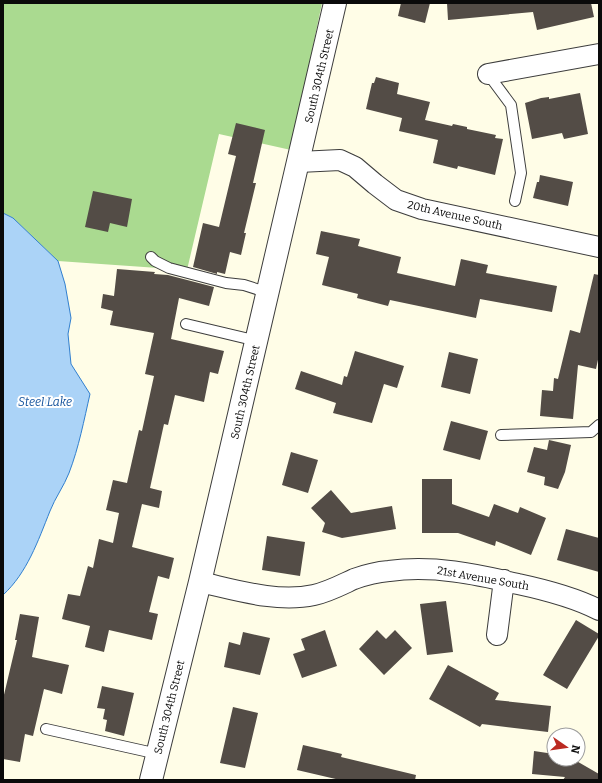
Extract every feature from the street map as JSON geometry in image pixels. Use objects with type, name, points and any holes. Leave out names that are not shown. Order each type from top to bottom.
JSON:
[{"type":"street","name":"South 304th Street","points":[[151,780],[269,293],[335,3]]},
{"type":"street","points":[[488,74],[599,54]]},
{"type":"street","name":"20th Avenue South","points":[[299,162],[340,160],[355,167],[396,200],[422,209],[599,247]]},
{"type":"street","name":"21st Avenue South","points":[[200,582],[251,593],[300,597],[324,592],[372,573],[423,568],[460,572],[504,580],[554,592],[599,610]]},
{"type":"street","points":[[497,634],[504,580]]},
{"type":"lane","points":[[488,74],[511,105],[521,173],[514,201]]},
{"type":"lane","points":[[151,257],[155,261],[169,268],[226,283],[244,285],[269,293]]},
{"type":"lane","points":[[186,324],[257,340]]},
{"type":"lane","points":[[501,435],[591,432],[599,425]]},
{"type":"lane","points":[[46,729],[158,754]]},
{"type":"green space","points":[[3,3],[322,3],[291,150],[219,134],[187,270],[58,261],[13,218],[3,213]]},
{"type":"water","name":"Steel Lake","points":[[3,213],[13,218],[58,261],[65,284],[71,318],[68,334],[71,364],[90,394],[73,463],[67,478],[52,506],[25,567],[19,577],[3,595]]},
{"type":"building","points":[[401,3],[430,3],[425,23],[398,16]]},
{"type":"building","points":[[447,3],[591,3],[594,17],[537,30],[533,12],[448,20]]},
{"type":"building","points":[[376,77],[399,83],[397,94],[430,102],[425,120],[452,126],[453,124],[467,127],[467,129],[496,135],[495,138],[503,139],[495,175],[458,166],[457,169],[433,163],[438,140],[399,131],[402,118],[366,109],[372,83],[374,83]]},
{"type":"building","points":[[580,93],[588,134],[564,139],[562,133],[532,139],[525,103],[541,98],[549,97],[549,99]]},
{"type":"building","points":[[236,123],[265,130],[253,183],[256,183],[244,233],[246,233],[241,255],[230,252],[225,274],[217,272],[217,274],[193,267],[203,223],[219,227],[236,156],[228,154]]},
{"type":"building","points":[[540,175],[573,182],[568,206],[533,198]]},
{"type":"building","points":[[93,191],[132,199],[127,227],[110,223],[108,232],[85,227]]},
{"type":"building","points":[[321,231],[360,239],[358,246],[401,257],[397,273],[455,286],[461,259],[488,265],[486,273],[557,286],[552,312],[480,299],[476,318],[390,300],[388,306],[357,298],[358,294],[322,285],[329,257],[316,254]]},
{"type":"building","points":[[117,269],[155,272],[154,274],[168,275],[214,287],[209,306],[179,298],[171,339],[224,351],[218,374],[210,372],[204,402],[175,395],[168,425],[164,424],[150,488],[162,491],[159,508],[142,504],[132,547],[174,558],[169,579],[158,576],[149,612],[158,614],[152,640],[109,630],[104,652],[85,647],[90,626],[62,619],[68,594],[80,596],[88,566],[93,568],[99,539],[113,543],[119,513],[106,510],[113,480],[127,483],[139,430],[142,431],[154,376],[145,374],[154,333],[110,325],[113,311],[101,308],[103,294],[114,296]]},
{"type":"building","points":[[594,274],[599,275],[599,355],[596,369],[578,365],[573,419],[540,416],[542,390],[553,391],[554,378],[558,379],[570,330],[580,333]]},
{"type":"building","points":[[355,351],[404,366],[397,388],[384,384],[372,423],[333,413],[336,403],[295,389],[301,371],[342,385],[344,376],[347,377]]},
{"type":"building","points":[[449,352],[478,359],[470,394],[441,387]]},
{"type":"building","points":[[451,421],[488,431],[480,460],[443,450]]},
{"type":"building","points":[[549,440],[571,445],[565,472],[558,489],[544,485],[545,477],[527,472],[534,447],[547,450]]},
{"type":"building","points":[[291,452],[318,460],[308,493],[282,485]]},
{"type":"building","points":[[422,479],[452,479],[452,504],[489,517],[494,504],[518,513],[520,507],[546,518],[531,555],[496,541],[495,546],[458,533],[422,533]]},
{"type":"building","points":[[331,490],[351,513],[392,506],[396,529],[342,538],[322,532],[325,523],[311,508]]},
{"type":"building","points":[[566,529],[599,538],[599,572],[557,560]]},
{"type":"building","points":[[267,536],[305,542],[300,576],[262,570]]},
{"type":"building","points":[[446,601],[453,652],[427,655],[420,604]]},
{"type":"building","points":[[20,614],[39,617],[32,657],[69,665],[62,694],[44,689],[33,736],[25,734],[20,762],[3,759],[3,699],[17,640],[15,640]]},
{"type":"building","points":[[576,620],[599,634],[599,636],[567,689],[543,675]]},
{"type":"building","points":[[325,630],[337,666],[302,678],[293,654],[305,650],[301,639]]},
{"type":"building","points":[[377,630],[386,639],[395,630],[412,648],[384,675],[359,649]]},
{"type":"building","points":[[243,632],[270,638],[260,675],[224,667],[229,642],[240,645]]},
{"type":"building","points":[[448,665],[499,693],[495,700],[551,706],[549,727],[546,727],[546,732],[482,724],[480,727],[429,699]]},
{"type":"building","points":[[102,686],[134,693],[124,736],[105,731],[107,720],[103,719],[105,709],[97,708]]},
{"type":"building","points":[[233,707],[258,713],[245,768],[220,763]]},
{"type":"building","points":[[303,745],[342,754],[341,757],[416,775],[415,780],[340,780],[297,770]]},
{"type":"building","points":[[534,751],[546,753],[546,767],[586,766],[599,774],[599,780],[563,780],[565,777],[532,774]]}]
